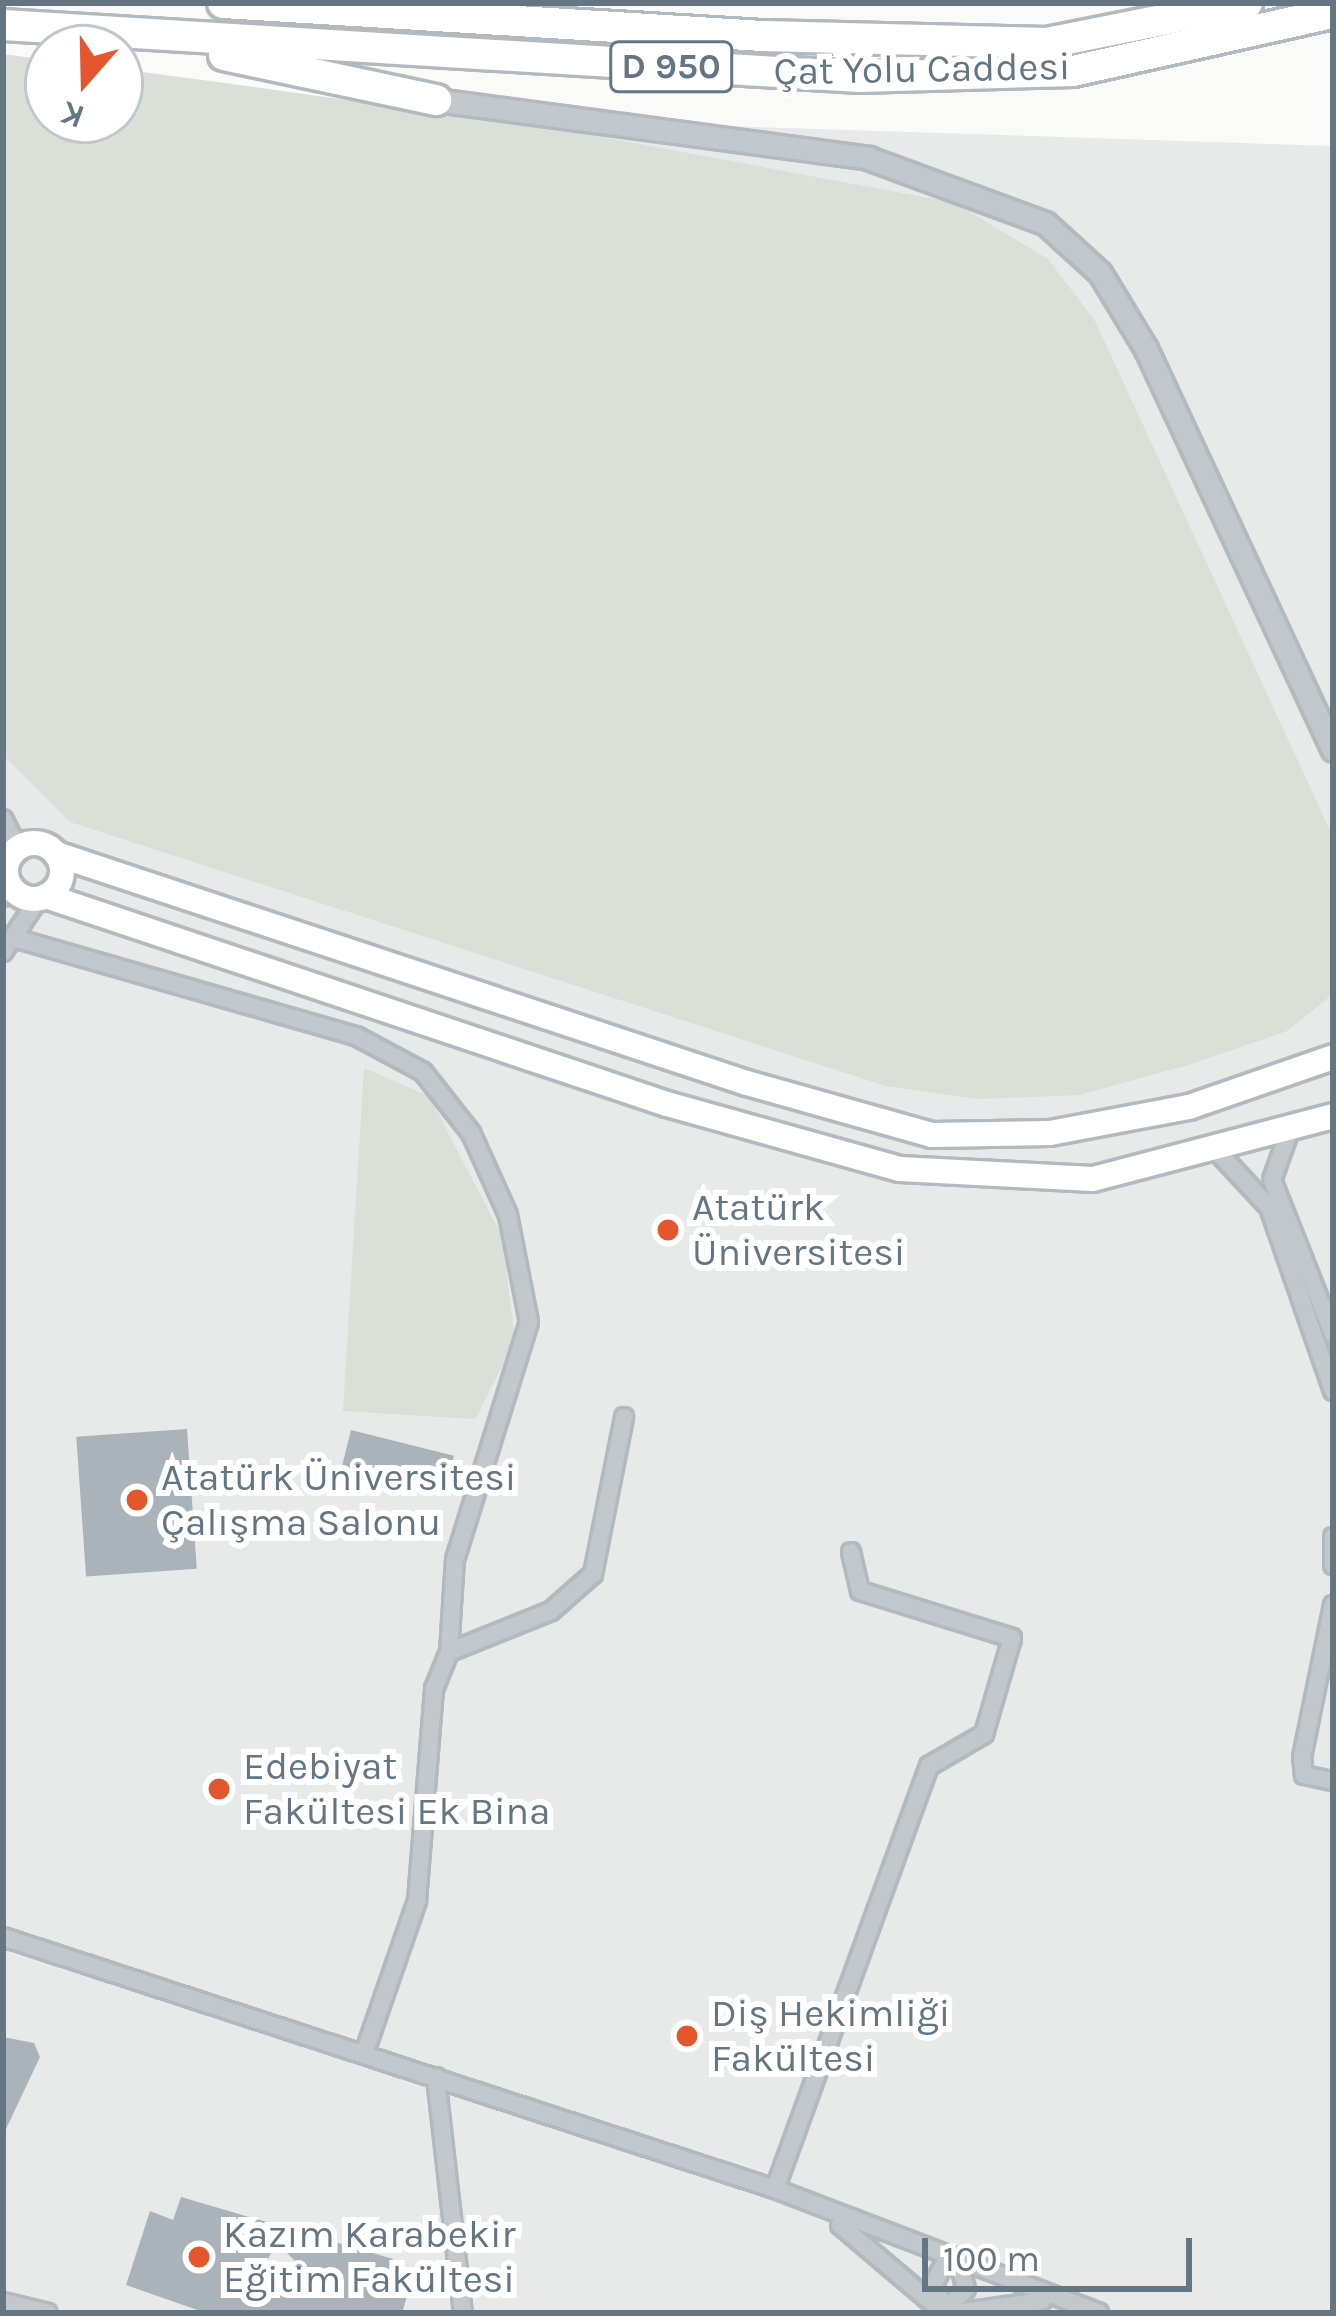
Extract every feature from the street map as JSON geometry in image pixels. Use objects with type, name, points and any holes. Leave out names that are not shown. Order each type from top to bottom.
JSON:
[{"type":"highway","name":"Çat Yolu Caddesi","points":[[223,3],[1047,43],[1192,10],[1247,3]]},
{"type":"highway","name":"Çat Yolu Caddesi","points":[[144,38],[860,76],[1073,71],[1333,13]]},
{"type":"highway","points":[[144,38],[436,100]]},
{"type":"main road","points":[[1333,1057],[1166,1112],[1050,1133],[932,1135],[703,1069],[56,854],[40,844],[8,867],[42,897],[667,1104],[900,1169],[1093,1179],[1333,1116]]},
{"type":"main road","points":[[42,897],[60,879],[56,854]]},
{"type":"street","points":[[436,100],[868,158],[1045,223],[1100,273],[1146,350],[1333,750]]},
{"type":"street","points":[[3,819],[8,867]]},
{"type":"street","points":[[42,897],[8,945],[356,1036],[422,1072],[471,1132],[514,1237],[529,1322],[455,1559],[449,1652],[434,1689],[417,1901],[364,2054]]},
{"type":"street","points":[[1291,1127],[1272,1180],[1333,1334]]},
{"type":"street","points":[[1213,1148],[1269,1207],[1333,1391]]},
{"type":"street","points":[[449,1652],[551,1611],[593,1574],[624,1417]]},
{"type":"street","points":[[1333,1538],[1333,1565]]},
{"type":"street","points":[[775,2188],[929,1766],[984,1734],[1012,1638],[860,1591],[850,1578],[851,1552]]},
{"type":"street","points":[[1333,1605],[1302,1757],[1304,1774],[1333,1781]]},
{"type":"street","points":[[3,1936],[775,2188],[830,2217],[1099,2313]]},
{"type":"street","points":[[436,2077],[463,2313]]},
{"type":"street","points":[[830,2217],[949,2312],[1061,2302]]},
{"type":"street","points":[[949,2312],[966,2289],[953,2261]]},
{"type":"street","points":[[949,2312],[933,2285],[953,2261]]},
{"type":"street","points":[[3,2302],[48,2313]]},
{"type":"shaded area","points":[[3,54],[24,57],[24,144],[144,144],[144,72],[581,133],[955,203],[1048,259],[1095,321],[1333,837],[1333,994],[1287,1031],[1079,1095],[977,1099],[886,1086],[70,822],[3,755]]},
{"type":"shaded area","name":"Atatürk Üniversitesi","points":[[3,102],[24,110],[24,144],[144,144],[144,107],[1333,146],[1333,2313],[3,2313]]},
{"type":"shaded area","points":[[364,1068],[429,1096],[502,1236],[515,1342],[475,1419],[343,1411]]},
{"type":"building","name":"Atatürk Üniversitesi Çalışma Salonu","points":[[187,1429],[197,1569],[86,1576],[76,1437]]},
{"type":"building","points":[[351,1430],[454,1456],[444,1495],[341,1470]]},
{"type":"building","points":[[3,2037],[34,2043],[40,2057],[6,2129]]},
{"type":"building","name":"Kazım Karabekir Eğitim Fakültesi","points":[[181,2197],[393,2259],[383,2283],[408,2293],[402,2313],[206,2313],[126,2285],[150,2211],[173,2220]],"holes":[[[277,2243],[295,2261],[284,2296],[253,2285]]]},
{"type":"place","name":"Atatürk Üniversitesi","points":[[668,1230]]},
{"type":"place","name":"Atatürk Üniversitesi Çalışma Salonu","points":[[137,1500]]},
{"type":"place","name":"Edebiyat Fakültesi Ek Bina","points":[[219,1789]]},
{"type":"place","name":"Diş Hekimliği Fakültesi","points":[[687,2036]]},
{"type":"place","name":"Kazım Karabekir Eğitim Fakültesi","points":[[199,2257]]}]
